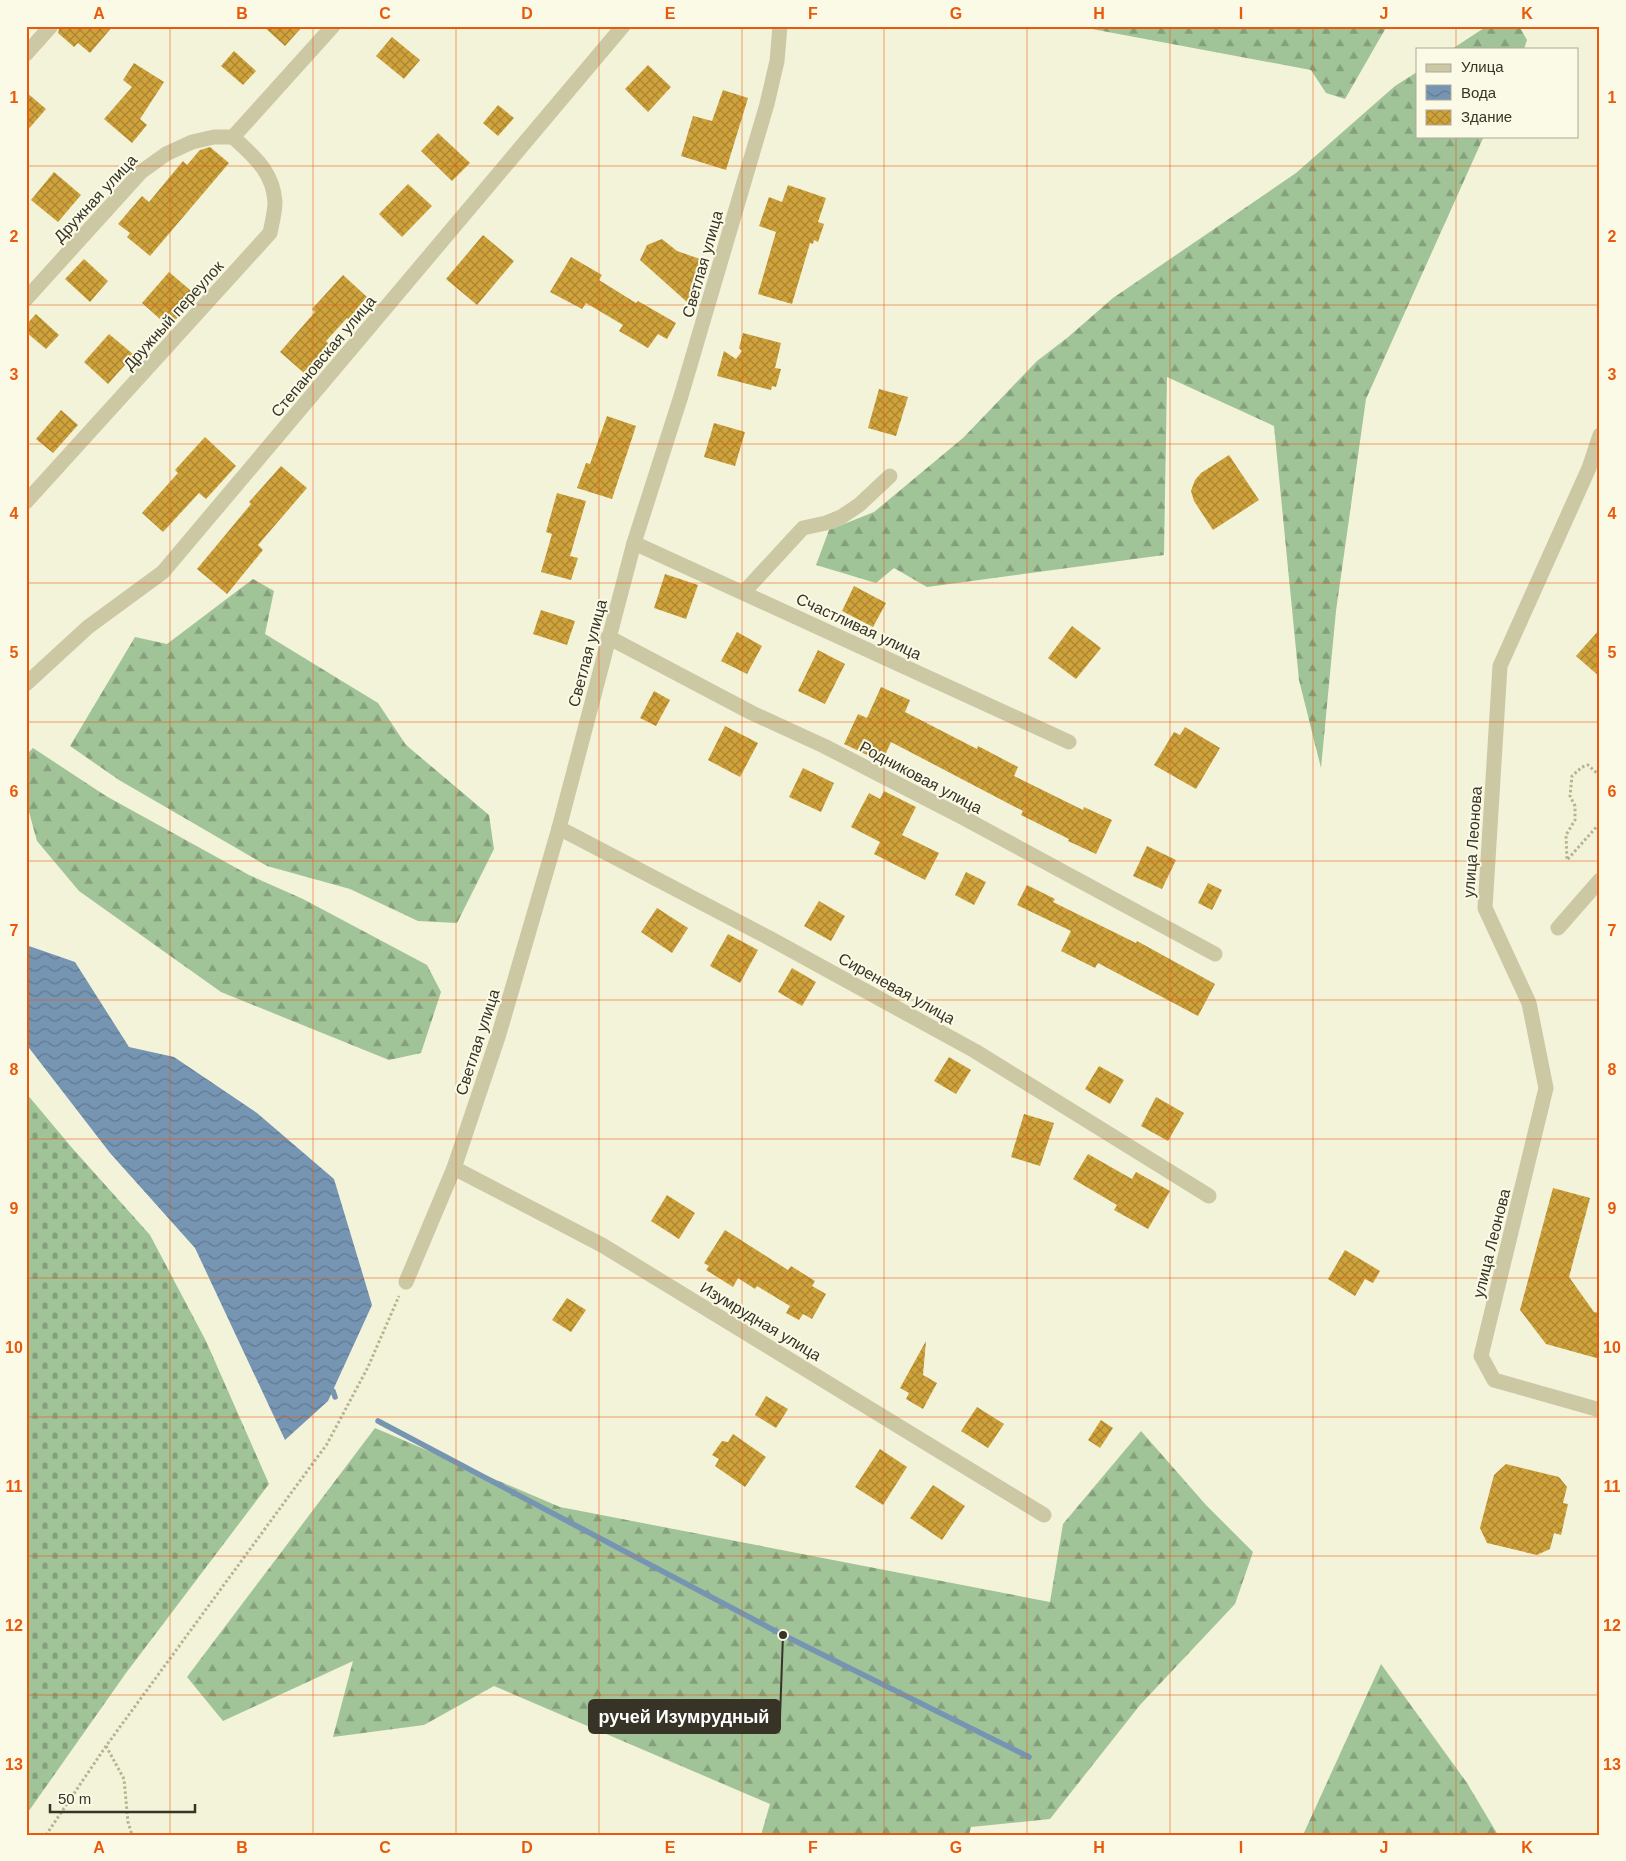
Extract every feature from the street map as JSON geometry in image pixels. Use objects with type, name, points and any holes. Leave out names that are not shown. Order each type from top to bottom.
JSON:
[{"type":"street","points":[[26,54],[51,26]]},
{"type":"street","points":[[233,137],[333,26]]},
{"type":"street","name":"Степановская улица","points":[[26,684],[88,627],[163,572],[623,26]]},
{"type":"street","name":"Светлая улица","points":[[406,1282],[454,1168],[499,1034],[559,828],[634,543],[681,396],[767,104],[777,60],[780,26]]},
{"type":"street","name":"Дружная улица","points":[[26,299],[141,172],[166,154],[192,142],[214,137],[233,137]]},
{"type":"street","name":"Дружный переулок","points":[[26,502],[270,233],[275,202],[270,183],[262,164],[233,137]]},
{"type":"street","name":"улица Леонова","points":[[1600,435],[1590,468],[1500,666],[1485,908],[1529,1002],[1546,1088],[1481,1356],[1494,1380],[1600,1410]]},
{"type":"street","points":[[744,592],[803,528],[826,523],[859,506],[890,476]]},
{"type":"street","name":"Счастливая улица","points":[[634,543],[1069,742]]},
{"type":"street","name":"Родниковая улица","points":[[608,637],[752,713],[824,746],[962,817],[1215,954]]},
{"type":"street","name":"Сиреневая улица","points":[[559,828],[771,939],[975,1051],[1209,1196]]},
{"type":"street","points":[[1558,928],[1600,880]]},
{"type":"street","name":"Изумрудная улица","points":[[454,1168],[602,1245],[1044,1515]]},
{"type":"path","points":[[1600,776],[1588,765],[1582,767],[1572,776],[1570,796],[1575,806],[1575,820],[1566,835],[1567,860],[1600,823]]},
{"type":"path","points":[[46,1835],[106,1746],[327,1444],[368,1367],[406,1282]]},
{"type":"path","points":[[106,1746],[124,1779],[128,1822],[132,1835]]},
{"type":"green space","points":[[1076,26],[1387,26],[1345,99],[1326,93],[1311,70]]},
{"type":"green space","points":[[1487,26],[1519,26],[1527,40],[1524,48],[1454,48]]},
{"type":"green space","points":[[1416,73],[1416,138],[1483,138],[1366,399],[1336,611],[1321,768],[1299,680],[1274,426],[1167,377],[1164,555],[927,587],[894,568],[876,583],[816,565],[829,530],[874,512],[963,438],[1037,361],[1113,298],[1296,173],[1395,86]]},
{"type":"green space","points":[[253,579],[274,591],[265,634],[378,703],[406,745],[489,815],[494,849],[457,923],[418,921],[350,889],[267,866],[119,780],[70,746],[135,637],[167,644]]},
{"type":"green space","points":[[33,748],[106,796],[249,875],[303,899],[427,965],[441,992],[421,1053],[389,1060],[221,992],[79,891],[37,841],[26,801],[26,755]]},
{"type":"green space","points":[[26,1093],[150,1235],[206,1341],[269,1484],[126,1673],[26,1815]]},
{"type":"green space","points":[[375,1428],[560,1507],[1050,1602],[1063,1524],[1141,1431],[1206,1505],[1253,1552],[1235,1604],[1140,1705],[1050,1819],[971,1827],[969,1835],[761,1835],[770,1804],[494,1686],[424,1725],[333,1737],[353,1661],[223,1721],[187,1677]]},
{"type":"green space","points":[[1381,1664],[1467,1783],[1498,1835],[1303,1835]]},
{"type":"water","points":[[26,945],[75,962],[129,1047],[174,1057],[257,1113],[334,1179],[372,1305],[328,1401],[285,1440],[195,1248],[110,1153],[26,1044]]},
{"type":"building","points":[[60,26],[113,26],[90,53],[78,43],[74,47],[58,33]]},
{"type":"building","points":[[263,26],[303,26],[285,46]]},
{"type":"building","points":[[392,37],[420,60],[404,79],[376,56]]},
{"type":"building","points":[[234,51],[256,71],[243,85],[221,66]]},
{"type":"building","points":[[134,63],[164,82],[140,119],[147,125],[132,143],[104,119],[132,87],[123,80]]},
{"type":"building","points":[[648,65],[671,87],[648,112],[625,89]]},
{"type":"building","points":[[723,90],[748,98],[726,170],[681,156],[693,116],[712,121]]},
{"type":"building","points":[[26,92],[46,109],[26,132]]},
{"type":"building","points":[[498,105],[514,118],[498,136],[483,123]]},
{"type":"building","points":[[438,133],[470,163],[452,181],[421,151]]},
{"type":"building","points":[[210,147],[229,163],[150,256],[127,237],[130,233],[118,224],[142,196],[149,202],[183,161],[187,165],[200,150]]},
{"type":"building","points":[[54,172],[81,195],[58,222],[31,200]]},
{"type":"building","points":[[408,184],[432,206],[402,237],[379,214]]},
{"type":"building","points":[[788,185],[826,198],[818,222],[824,224],[818,242],[814,240],[813,244],[810,243],[792,304],[758,294],[776,232],[759,226],[769,197],[782,202]]},
{"type":"building","points":[[483,235],[514,261],[477,305],[446,279]]},
{"type":"building","points":[[662,239],[677,251],[700,259],[688,303],[640,260],[647,245]]},
{"type":"building","points":[[571,257],[602,275],[599,280],[636,303],[638,301],[676,323],[667,339],[658,334],[648,348],[619,331],[623,325],[586,303],[582,309],[550,292]]},
{"type":"building","points":[[84,259],[108,281],[90,302],[65,279]]},
{"type":"building","points":[[169,272],[197,296],[169,327],[142,303]]},
{"type":"building","points":[[343,275],[367,297],[359,306],[366,312],[354,325],[347,318],[326,341],[329,344],[304,373],[280,352],[315,312],[312,309]]},
{"type":"building","points":[[36,314],[59,335],[46,349],[26,332],[26,325]]},
{"type":"building","points":[[743,333],[781,343],[775,368],[781,369],[776,387],[772,386],[771,390],[717,376],[724,351],[736,359],[742,351],[739,348]]},
{"type":"building","points":[[109,334],[134,355],[108,384],[84,362]]},
{"type":"building","points":[[879,389],[908,397],[896,436],[868,428]]},
{"type":"building","points":[[61,410],[78,425],[53,453],[36,439]]},
{"type":"building","points":[[607,416],[636,426],[612,499],[577,488],[586,463],[590,464]]},
{"type":"building","points":[[714,423],[745,432],[735,466],[704,457]]},
{"type":"building","points":[[205,437],[236,466],[206,499],[199,493],[163,532],[142,513],[178,473],[175,470]]},
{"type":"building","points":[[1229,455],[1259,500],[1213,530],[1194,501],[1191,491],[1195,480],[1201,473]]},
{"type":"building","points":[[281,466],[307,488],[258,545],[263,550],[227,594],[197,569],[251,504],[249,502]]},
{"type":"building","points":[[557,493],[586,501],[570,556],[578,558],[571,580],[541,572],[552,534],[546,532]]},
{"type":"building","points":[[665,574],[698,585],[686,619],[654,608]]},
{"type":"building","points":[[854,586],[886,603],[873,627],[842,611]]},
{"type":"building","points":[[541,610],[575,621],[567,645],[533,634]]},
{"type":"building","points":[[1072,626],[1101,648],[1076,679],[1048,658]]},
{"type":"building","points":[[1600,629],[1600,677],[1576,656]]},
{"type":"building","points":[[737,632],[762,646],[747,674],[721,661]]},
{"type":"building","points":[[818,650],[845,664],[825,704],[798,691]]},
{"type":"building","points":[[881,687],[910,700],[905,712],[977,749],[978,746],[1018,767],[1014,776],[1083,810],[1084,807],[1112,820],[1096,854],[1021,815],[1023,811],[891,742],[882,762],[844,744],[858,714],[867,718]]},
{"type":"building","points":[[654,691],[670,700],[656,726],[640,718]]},
{"type":"building","points":[[725,726],[758,743],[740,777],[708,760]]},
{"type":"building","points":[[1185,727],[1220,748],[1196,789],[1154,765],[1174,732],[1180,735]]},
{"type":"building","points":[[803,768],[834,783],[821,812],[789,797]]},
{"type":"building","points":[[884,791],[916,807],[902,835],[939,853],[925,880],[874,854],[880,842],[851,827],[869,793],[880,799]]},
{"type":"building","points":[[1147,846],[1176,860],[1162,889],[1133,876]]},
{"type":"building","points":[[966,872],[986,882],[974,905],[955,895]]},
{"type":"building","points":[[1208,883],[1222,890],[1212,910],[1198,903]]},
{"type":"building","points":[[1027,885],[1055,899],[1053,902],[1136,943],[1137,941],[1215,984],[1198,1016],[1098,963],[1095,968],[1061,951],[1071,931],[1017,905]]},
{"type":"building","points":[[819,901],[845,916],[831,941],[804,926]]},
{"type":"building","points":[[657,908],[688,928],[672,953],[641,932]]},
{"type":"building","points":[[728,934],[758,950],[740,983],[710,966]]},
{"type":"building","points":[[792,968],[816,982],[802,1006],[778,992]]},
{"type":"building","points":[[949,1057],[971,1070],[956,1094],[934,1081]]},
{"type":"building","points":[[1099,1066],[1124,1080],[1110,1104],[1085,1089]]},
{"type":"building","points":[[1156,1097],[1184,1113],[1168,1141],[1141,1126]]},
{"type":"building","points":[[1024,1114],[1054,1123],[1040,1166],[1011,1157]]},
{"type":"building","points":[[1088,1154],[1132,1179],[1136,1172],[1170,1191],[1148,1229],[1114,1210],[1117,1205],[1073,1179]]},
{"type":"building","points":[[1553,1188],[1590,1198],[1569,1277],[1594,1312],[1600,1313],[1600,1359],[1546,1344],[1520,1310]]},
{"type":"building","points":[[667,1195],[695,1213],[679,1239],[651,1221]]},
{"type":"building","points":[[725,1230],[788,1270],[791,1266],[815,1281],[812,1286],[826,1294],[812,1319],[803,1314],[799,1320],[786,1313],[790,1306],[757,1286],[755,1289],[738,1278],[733,1287],[706,1270],[709,1266],[704,1263]]},
{"type":"building","points":[[1345,1250],[1380,1271],[1373,1283],[1365,1279],[1355,1296],[1328,1279]]},
{"type":"building","points":[[567,1298],[586,1310],[571,1332],[552,1320]]},
{"type":"building","points":[[926,1341],[923,1375],[937,1383],[923,1409],[906,1399],[909,1393],[900,1388]]},
{"type":"building","points":[[766,1396],[788,1409],[776,1428],[755,1415]]},
{"type":"building","points":[[977,1407],[1004,1424],[988,1448],[961,1431]]},
{"type":"building","points":[[1101,1420],[1113,1428],[1100,1448],[1088,1440]]},
{"type":"building","points":[[733,1434],[766,1457],[745,1487],[715,1466],[719,1459],[712,1455],[722,1441],[728,1442]]},
{"type":"building","points":[[880,1449],[907,1467],[883,1505],[855,1487]]},
{"type":"building","points":[[1506,1464],[1559,1477],[1567,1487],[1563,1503],[1568,1504],[1561,1535],[1554,1533],[1550,1549],[1537,1555],[1487,1543],[1480,1528],[1494,1475]]},
{"type":"building","points":[[933,1485],[965,1506],[942,1540],[910,1518]]},
{"type":"waterway","points":[[333,1391],[335,1397]]},
{"type":"waterway","points":[[378,1421],[783,1635],[1029,1757]]},
{"type":"place","name":"ручей Изумрудный","points":[[783,1635]]}]
